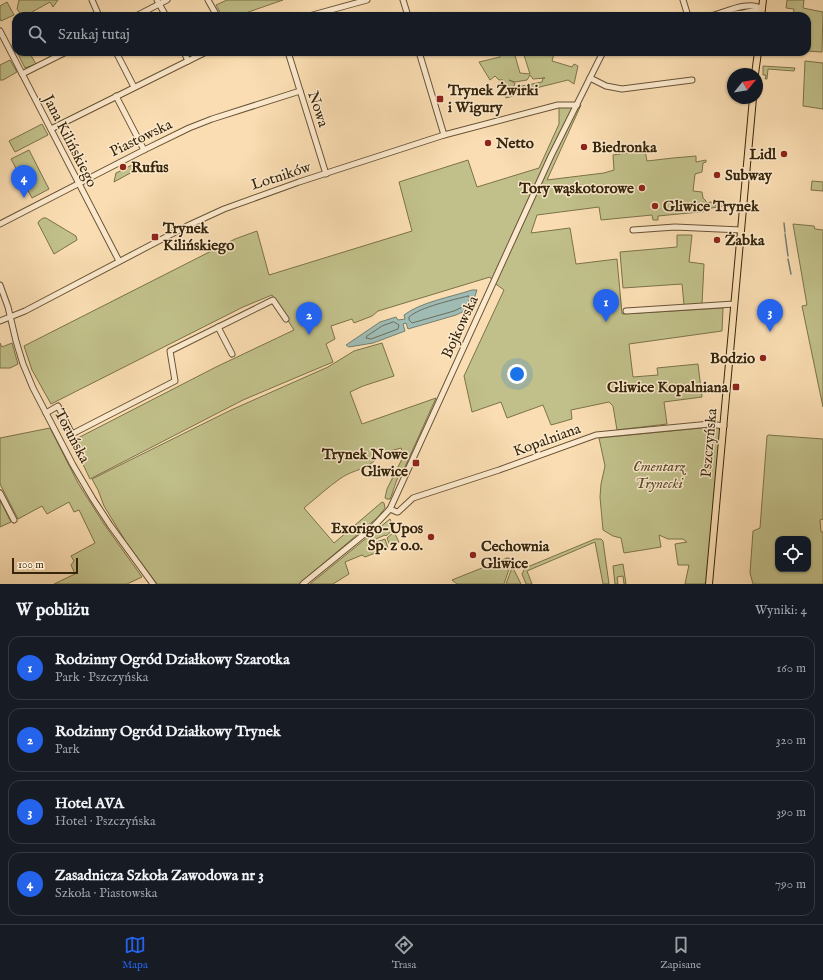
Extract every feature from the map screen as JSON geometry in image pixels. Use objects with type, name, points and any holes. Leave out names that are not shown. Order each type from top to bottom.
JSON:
[{"type":"main road","points":[[762,12],[763,0]]},
{"type":"main road","points":[[756,68],[757,56]]},
{"type":"main road","name":"Pszczyńska","points":[[709,584],[752,104]]},
{"type":"street","points":[[92,0],[97,12]]},
{"type":"street","points":[[142,12],[158,2],[166,0]]},
{"type":"street","points":[[208,0],[215,12]]},
{"type":"street","points":[[324,12],[367,0]]},
{"type":"street","points":[[403,0],[407,12]]},
{"type":"street","points":[[683,0],[687,12]]},
{"type":"street","points":[[745,5],[751,0]]},
{"type":"street","points":[[158,2],[164,12]]},
{"type":"street","points":[[724,12],[745,5],[755,5],[762,9]]},
{"type":"street","points":[[748,12],[762,9]]},
{"type":"street","name":"Jana Kilińskiego","points":[[0,31],[12,54]]},
{"type":"street","name":"Jana Kilińskiego","points":[[13,56],[119,261]]},
{"type":"street","points":[[22,74],[58,56]]},
{"type":"street","points":[[118,56],[134,87]]},
{"type":"street","points":[[186,56],[188,61]]},
{"type":"street","points":[[50,129],[198,56]]},
{"type":"street","name":"Nowa","points":[[289,56],[326,174]]},
{"type":"street","points":[[420,56],[444,135]]},
{"type":"street","name":"Bojkowska","points":[[303,584],[373,527],[390,509],[554,150],[601,56]]},
{"type":"street","points":[[590,78],[606,86],[622,89],[692,80]]},
{"type":"street","name":"Piastowska","points":[[0,224],[144,150],[212,119],[300,91]]},
{"type":"street","points":[[116,96],[144,150]]},
{"type":"street","name":"Lotników","points":[[0,321],[10,318],[187,226],[220,210],[252,198],[444,135],[558,105],[576,105]]},
{"type":"street","points":[[634,230],[675,227],[740,230]]},
{"type":"street","name":"Toruńska","points":[[0,285],[8,307],[23,364],[33,388],[93,499],[153,584]]},
{"type":"street","points":[[46,413],[58,406],[72,434],[175,381],[170,351],[273,300],[286,319]]},
{"type":"street","points":[[626,311],[734,304]]},
{"type":"street","points":[[218,327],[232,354]]},
{"type":"street","name":"Kopalniana","points":[[390,509],[398,512],[413,498],[499,470],[596,435],[706,425],[724,426]]},
{"type":"street","points":[[0,494],[14,520]]},
{"type":"green space","points":[[19,0],[58,0],[53,7],[50,2],[32,12],[19,12],[17,9]]},
{"type":"green space","points":[[227,0],[283,0],[248,12],[220,12],[216,5]]},
{"type":"green space","points":[[787,0],[804,0],[803,8],[823,12],[822,52],[811,51],[811,12],[794,12],[794,9],[786,8]]},
{"type":"green space","points":[[7,2],[12,12],[12,16],[1,21],[0,6]]},
{"type":"green space","points":[[19,56],[31,56],[36,64],[25,68]]},
{"type":"green space","points":[[515,56],[520,73],[530,74],[524,56],[553,56],[552,61],[572,67],[574,64],[578,66],[574,84],[568,80],[516,93],[517,87],[542,82],[543,78],[533,79],[530,75],[527,80],[515,82],[509,80],[515,83],[513,89],[507,88],[506,90],[513,90],[513,96],[506,98],[503,90],[505,89],[503,80],[499,80],[495,76],[490,80],[479,62],[500,57]]},
{"type":"green space","points":[[10,60],[17,72],[3,80],[0,80],[0,65]]},
{"type":"green space","points":[[805,61],[823,63],[823,109],[803,106]]},
{"type":"green space","points":[[763,66],[795,68],[794,71],[768,69],[767,79],[765,79],[766,75],[763,75]]},
{"type":"green space","points":[[581,105],[547,180],[604,173],[614,170],[613,155],[645,150],[647,161],[696,156],[696,162],[706,160],[706,162],[703,163],[702,172],[695,174],[693,191],[702,192],[706,203],[711,202],[715,205],[725,206],[711,208],[710,211],[658,216],[658,220],[653,220],[652,215],[601,220],[599,207],[537,215],[531,233],[570,228],[576,264],[617,259],[622,314],[723,308],[722,331],[629,344],[633,377],[658,375],[657,368],[698,364],[702,397],[664,402],[667,424],[617,430],[613,406],[609,402],[571,410],[572,419],[551,425],[543,405],[507,418],[501,402],[472,412],[464,376],[504,290],[493,282],[490,277],[378,311],[372,316],[354,323],[352,319],[331,326],[335,339],[326,344],[333,362],[243,400],[90,479],[72,441],[216,367],[294,330],[272,295],[243,307],[51,404],[32,370],[24,346],[235,239],[257,231],[269,275],[412,231],[399,182],[468,160],[477,187],[539,168],[559,124],[559,107]]},
{"type":"green space","points":[[42,124],[48,135],[15,152],[9,141]]},
{"type":"green space","points":[[29,150],[49,189],[32,198],[11,159]]},
{"type":"green space","points":[[132,165],[134,171],[114,182],[116,173]]},
{"type":"green space","points":[[812,181],[823,182],[823,191],[811,190]]},
{"type":"green space","points":[[43,218],[46,218],[76,236],[77,240],[54,254],[38,223]]},
{"type":"green space","points":[[793,224],[814,226],[815,229],[823,230],[823,407],[802,306],[807,305]]},
{"type":"green space","points":[[677,235],[692,235],[689,262],[704,264],[702,304],[684,305],[682,284],[623,288],[620,252],[677,247]]},
{"type":"green space","points":[[0,343],[2,347],[12,343],[18,364],[10,368],[0,368]]},
{"type":"green space","points":[[382,343],[394,376],[350,392],[362,424],[436,398],[405,467],[398,478],[390,499],[385,498],[387,489],[402,459],[403,454],[401,448],[380,454],[371,464],[341,478],[304,508],[334,543],[382,502],[384,503],[385,508],[378,517],[299,584],[157,584],[126,542],[104,506],[92,479],[231,410],[328,367],[354,351]]},
{"type":"green space","name":"Cmentarz Trynecki","points":[[722,426],[709,584],[685,584],[689,565],[678,565],[675,544],[687,542],[683,539],[668,539],[659,535],[661,547],[624,553],[621,538],[613,536],[603,530],[600,497],[605,466],[599,438]]},
{"type":"green space","points":[[50,428],[78,483],[104,524],[142,577],[127,584],[54,584],[75,574],[71,565],[74,561],[71,556],[95,543],[79,510],[74,512],[69,502],[47,514],[42,506],[18,519],[0,484],[0,438]]},
{"type":"green space","points":[[767,436],[823,439],[823,519],[820,520],[821,532],[823,532],[823,584],[753,584],[750,573],[753,531],[760,528]]},
{"type":"green space","points":[[0,500],[11,522],[0,527]]},
{"type":"green space","points":[[390,519],[394,529],[386,536],[385,535],[369,542],[370,544],[385,539],[388,548],[365,557],[362,555],[345,562],[349,574],[333,584],[310,584]]},
{"type":"green space","points":[[394,532],[399,542],[390,546],[387,538]]},
{"type":"green space","points":[[595,539],[601,539],[603,541],[609,584],[603,584],[595,542],[527,571],[532,584],[526,584],[522,574],[525,568]]},
{"type":"green space","points":[[509,558],[511,563],[504,584],[457,584],[452,580]]},
{"type":"green space","points":[[623,564],[626,584],[624,584],[623,576],[617,577],[618,584],[615,584],[613,566]]},
{"type":"green space","points":[[513,568],[521,584],[506,584]]},
{"type":"water","points":[[477,290],[471,308],[456,315],[408,329],[406,323],[403,324],[405,331],[373,343],[349,347],[346,345],[380,322],[396,317],[398,320],[405,319],[404,315],[411,310],[436,300]]},
{"type":"waterway","points":[[784,223],[785,232]]},
{"type":"waterway","points":[[785,234],[788,256]]},
{"type":"waterway","points":[[788,259],[791,274]]},
{"type":"place","name":"Trynek Żwirki i Wigury","points":[[440,99]]},
{"type":"place","name":"Netto","points":[[488,143]]},
{"type":"place","name":"Biedronka","points":[[584,147]]},
{"type":"place","name":"Lidl","points":[[784,154]]},
{"type":"place","name":"Rufus","points":[[123,167]]},
{"type":"place","name":"Subway","points":[[717,175]]},
{"type":"place","name":"Tory wąskotorowe","points":[[642,188]]},
{"type":"place","name":"Zasadnicza Szkoła Zawodowa nr 3","points":[[24,198]]},
{"type":"place","name":"Gliwice Trynek","points":[[655,206]]},
{"type":"place","name":"Trynek Kilińskiego","points":[[155,237]]},
{"type":"place","name":"Żabka","points":[[717,240]]},
{"type":"place","name":"Rodzinny Ogród Działkowy Szarotka","points":[[606,322]]},
{"type":"place","name":"Hotel AVA","points":[[770,332]]},
{"type":"place","name":"Rodzinny Ogród Działkowy Trynek","points":[[309,335]]},
{"type":"place","name":"Bodzio","points":[[763,358]]},
{"type":"place","name":"Gliwice Kopalniana","points":[[736,387]]},
{"type":"place","name":"Trynek Nowe Gliwice","points":[[416,463]]},
{"type":"place","name":"Exorigo-Upos Sp. z o.o.","points":[[431,537]]},
{"type":"place","name":"Cechownia Gliwice","points":[[473,555]]}]
